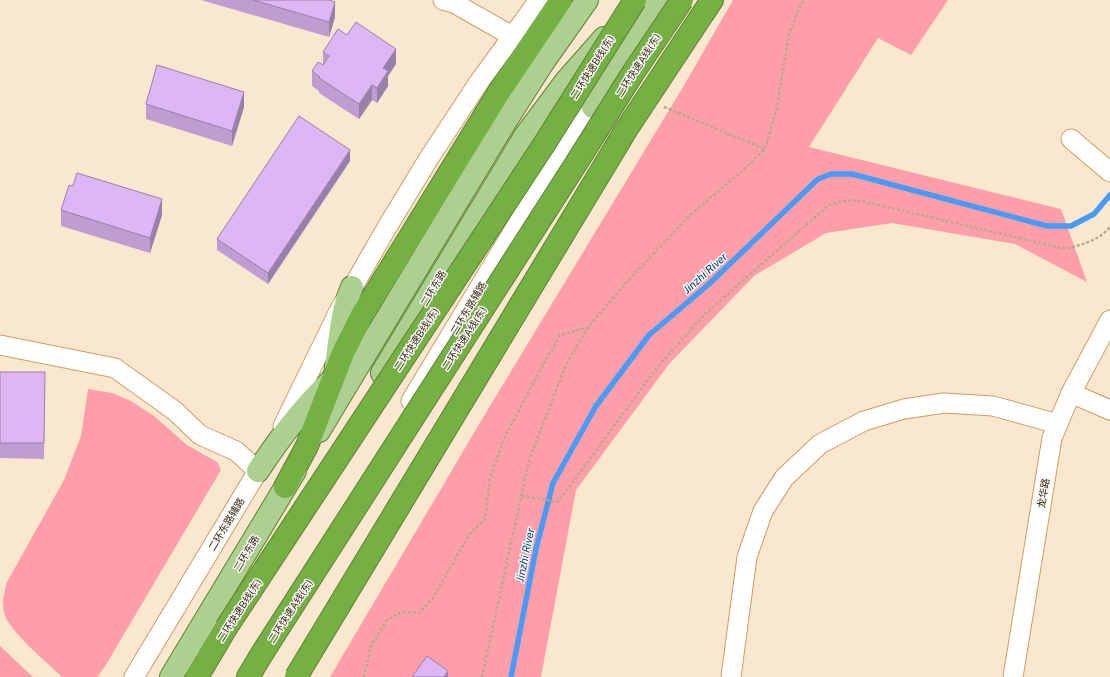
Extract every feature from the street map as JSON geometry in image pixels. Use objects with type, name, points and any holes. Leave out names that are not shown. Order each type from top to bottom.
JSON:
[{"type":"highway","points":[[285,487],[313,434],[348,340],[370,300],[499,92],[561,0]]},
{"type":"highway","name":"二环快速B线(东)","points":[[198,677],[230,621],[545,143],[635,0]]},
{"type":"highway","name":"二环快速A线(东)","points":[[248,677],[605,117],[682,0]]},
{"type":"highway","points":[[296,677],[626,130],[712,0]]},
{"type":"main road","name":"二环东路","points":[[171,677],[507,119],[546,58],[587,0]]},
{"type":"main road","name":"二环东路","points":[[198,677],[525,136],[552,98],[580,64],[642,0]]},
{"type":"main road","points":[[593,107],[615,74],[657,0]]},
{"type":"main road","points":[[333,379],[342,317],[352,287]]},
{"type":"main road","points":[[258,472],[277,443],[292,424],[361,350],[389,315]]},
{"type":"street","points":[[443,0],[454,3],[505,32],[511,37]]},
{"type":"street","name":"二环东路辅路","points":[[134,677],[258,472],[280,431],[326,334],[352,287],[426,164],[479,82],[539,0]]},
{"type":"street","name":"二环东路辅路","points":[[245,677],[561,152],[593,107],[693,0]]},
{"type":"street","points":[[1071,139],[1108,171]]},
{"type":"street","name":"龙华路","points":[[1013,677],[1052,438],[1071,392],[1110,320]]},
{"type":"street","points":[[0,345],[115,368],[175,411],[200,435],[236,451],[258,472]]},
{"type":"street","points":[[1071,392],[1110,410]]},
{"type":"street","points":[[730,677],[747,557],[763,511],[784,478],[820,444],[864,421],[904,409],[944,403],[993,406],[1058,424]]},
{"type":"path","points":[[482,677],[529,460],[566,365],[588,327],[688,217],[765,149],[777,107],[788,34],[804,0]]},
{"type":"path","points":[[659,105],[765,149]]},
{"type":"path","points":[[522,496],[558,502],[659,365],[705,314],[829,205],[842,201],[857,200],[1066,249],[1093,241],[1110,227]]},
{"type":"path","points":[[364,677],[371,646],[387,620],[402,612],[419,613],[433,598],[469,535],[485,519],[490,478],[504,440],[560,335],[588,327]]},
{"type":"shaded area","points":[[733,0],[948,0],[911,55],[878,38],[809,147],[1061,209],[1087,282],[1015,244],[892,223],[826,233],[754,276],[669,364],[576,490],[541,677],[330,677],[481,421],[683,87]]},
{"type":"shaded area","points":[[88,389],[112,393],[131,401],[154,416],[187,445],[217,462],[221,470],[104,668],[97,677],[62,677],[21,638],[8,622],[3,607],[3,598],[7,582],[64,480],[81,436]]},
{"type":"shaded area","points":[[0,646],[33,677],[0,677]]},
{"type":"building","points":[[253,0],[329,0],[335,2],[329,22]]},
{"type":"building","points":[[356,22],[396,49],[383,68],[388,71],[377,88],[372,85],[359,104],[319,78],[320,77],[312,71],[318,62],[323,65],[329,56],[323,52],[338,29],[347,35]]},
{"type":"building","points":[[157,65],[244,92],[232,131],[146,104]]},
{"type":"building","points":[[299,116],[350,150],[268,273],[217,239]]},
{"type":"building","points":[[77,173],[162,199],[150,238],[61,210],[69,185],[73,186]]},
{"type":"building","points":[[0,372],[45,372],[44,443],[0,443]]},
{"type":"building","points":[[427,656],[448,671],[444,677],[412,677]]},
{"type":"waterway","name":"Jinzhi River","points":[[511,677],[536,549],[553,483],[596,406],[649,335],[709,284],[818,179],[831,174],[852,174],[1047,226],[1071,226],[1094,214],[1110,195]]}]
